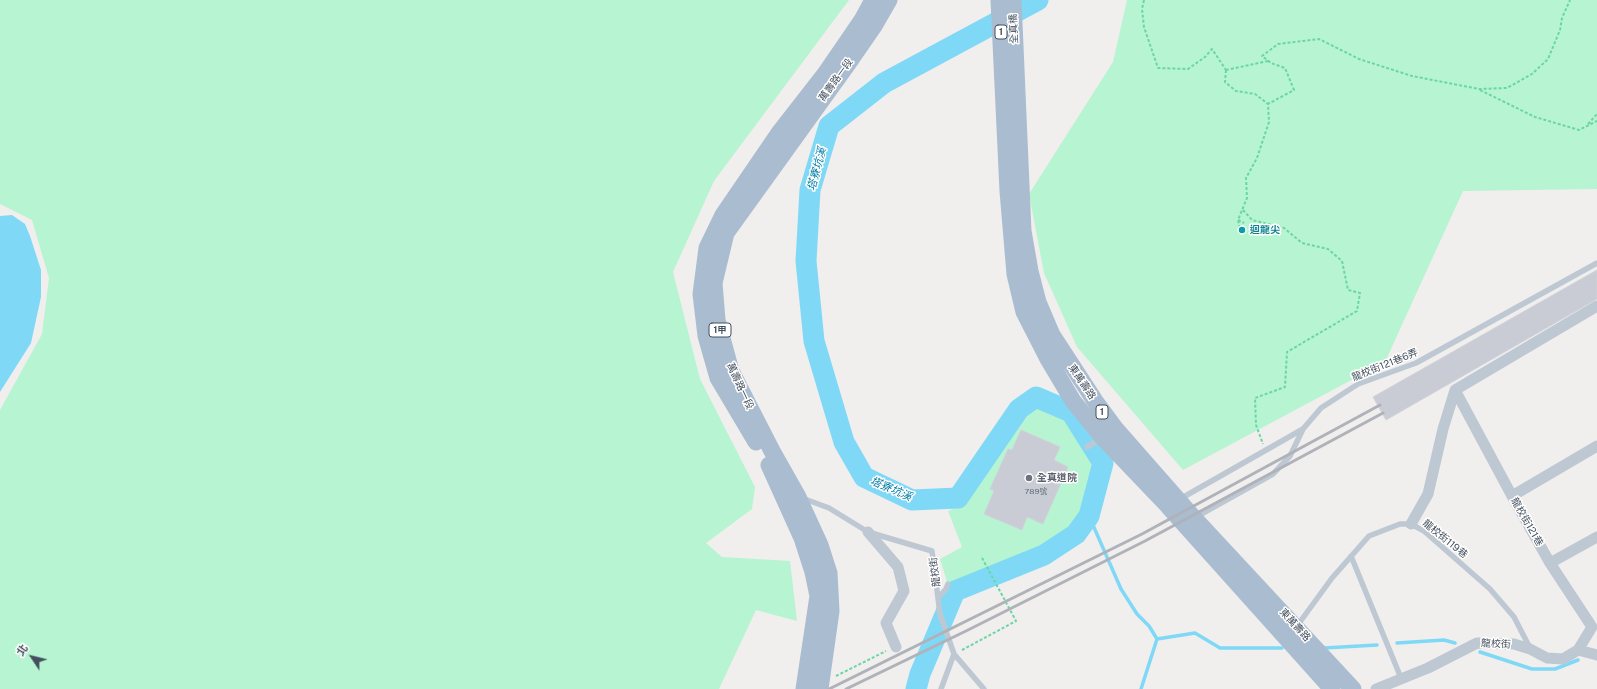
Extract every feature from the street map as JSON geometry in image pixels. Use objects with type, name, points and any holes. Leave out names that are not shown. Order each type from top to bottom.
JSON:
[{"type":"main road","name":"萬壽路一段","points":[[827,686],[831,611],[829,573],[820,545],[718,378],[702,316],[701,294],[707,248],[723,215],[779,133],[825,74],[862,20],[873,0]]},
{"type":"main road","name":"萬壽路一段","points":[[804,689],[818,596],[813,572],[792,499],[772,451],[731,371],[717,320],[714,283],[726,233],[847,65],[874,26],[889,0]]},
{"type":"main road","name":"全真橋","points":[[999,0],[1009,61]]},
{"type":"main road","name":"全真橋","points":[[1009,61],[1013,0]]},
{"type":"main road","name":"東萬壽路","points":[[1009,61],[1008,191],[1015,274],[1024,312],[1048,359],[1073,401],[1109,433],[1292,633],[1353,689]]},
{"type":"main road","name":"東萬壽路","points":[[1292,633],[1332,689]]},
{"type":"street","points":[[1410,524],[1428,494],[1443,429],[1455,390],[1597,306]]},
{"type":"street","name":"龍校街121巷","points":[[1455,390],[1550,563],[1595,626],[1578,650]]},
{"type":"street","points":[[1512,496],[1597,446]]},
{"type":"street","points":[[868,532],[898,567],[904,591],[886,623],[896,647]]},
{"type":"street","points":[[1550,563],[1597,536]]},
{"type":"street","name":"龍校街","points":[[1376,689],[1428,668],[1477,643],[1514,644],[1530,649],[1547,658],[1563,659],[1578,650]]},
{"type":"street","points":[[1578,650],[1597,655]]},
{"type":"lane","name":"龍校街121巷6弄","points":[[1173,503],[1303,429],[1321,408],[1358,384],[1416,363],[1597,263]]},
{"type":"lane","points":[[1189,521],[1273,474],[1290,456],[1303,429]]},
{"type":"lane","points":[[1087,447],[1109,433]]},
{"type":"lane","name":"龍校街","points":[[792,499],[829,508],[868,532],[932,551],[940,614],[954,654],[984,689]]},
{"type":"lane","name":"龍校街119巷","points":[[1292,633],[1332,578],[1369,536],[1400,524],[1410,524],[1424,532],[1490,589],[1514,617],[1530,649]]},
{"type":"lane","points":[[1351,556],[1402,678]]},
{"type":"lane","points":[[938,598],[946,589],[948,584]]},
{"type":"lane","points":[[941,689],[954,654]]},
{"type":"path","points":[[1144,0],[1142,9],[1144,27],[1158,68],[1188,69],[1205,57],[1212,49],[1226,70],[1225,82],[1236,90],[1255,94],[1268,104],[1269,122],[1256,158],[1246,178],[1247,198],[1238,220],[1240,228]]},
{"type":"path","points":[[1268,104],[1294,90],[1286,68],[1268,61],[1262,56],[1278,44],[1319,39],[1358,59],[1412,76],[1479,89],[1507,88],[1532,74],[1548,59],[1560,30],[1562,18],[1570,0]]},
{"type":"path","points":[[1226,70],[1268,61]]},
{"type":"path","points":[[1479,89],[1535,117],[1579,130],[1597,121]]},
{"type":"path","points":[[1586,127],[1597,114]]},
{"type":"path","points":[[1243,210],[1252,220],[1284,228],[1302,243],[1328,249],[1342,261],[1348,290],[1360,293],[1357,311],[1287,352],[1285,387],[1254,398],[1256,425],[1265,451]]},
{"type":"path","points":[[1238,220],[1244,223]]},
{"type":"path","points":[[954,654],[1016,621],[981,556]]},
{"type":"path","points":[[827,686],[837,675],[896,647]]},
{"type":"green space","points":[[0,0],[849,0],[714,181],[673,272],[700,379],[755,487],[752,509],[706,543],[722,557],[790,561],[797,621],[756,610],[719,689],[0,689],[0,410],[42,334],[49,278],[32,220],[0,204]]},
{"type":"green space","points":[[1127,0],[1597,0],[1597,189],[1463,191],[1385,362],[1183,470],[1077,347],[1044,273],[1029,194],[1113,62]]},
{"type":"green space","points":[[1037,405],[1066,416],[1096,460],[1085,506],[1076,525],[1044,550],[949,588],[940,559],[962,547],[948,511],[962,505],[1021,417]]},
{"type":"water","points":[[12,215],[25,224],[30,236],[41,270],[41,297],[31,343],[0,392],[0,216]]},
{"type":"building","points":[[1597,270],[1597,299],[1386,420],[1373,397]]},
{"type":"building","name":"全真道院","points":[[1021,430],[1060,447],[1054,460],[1068,467],[1043,524],[1027,517],[1022,530],[984,514],[994,491],[990,489],[1008,449],[1012,450]]},
{"type":"waterway","name":"塔寮坑溪","points":[[916,689],[920,674],[955,591],[1044,555],[1076,534],[1089,516],[1103,463],[1071,412],[1036,397],[1019,409],[958,498],[912,500],[864,477],[844,442],[814,341],[806,261],[810,190],[829,126],[884,83],[1038,0]]},
{"type":"waterway","points":[[1089,516],[1121,589],[1137,614],[1149,626],[1157,639],[1141,689]]},
{"type":"waterway","points":[[1157,639],[1195,633],[1220,648],[1282,648]]},
{"type":"waterway","points":[[1397,643],[1444,640],[1455,643]]},
{"type":"waterway","points":[[1324,648],[1377,645]]},
{"type":"waterway","points":[[1480,652],[1532,669],[1555,669],[1578,660]]},
{"type":"railway","points":[[829,689],[1142,534],[1380,405]]},
{"type":"railway","points":[[846,689],[966,631],[1145,541],[1383,413]]},
{"type":"place","name":"迴龍尖","points":[[1242,230]]},
{"type":"place","name":"全真道院","points":[[1029,478]]}]
